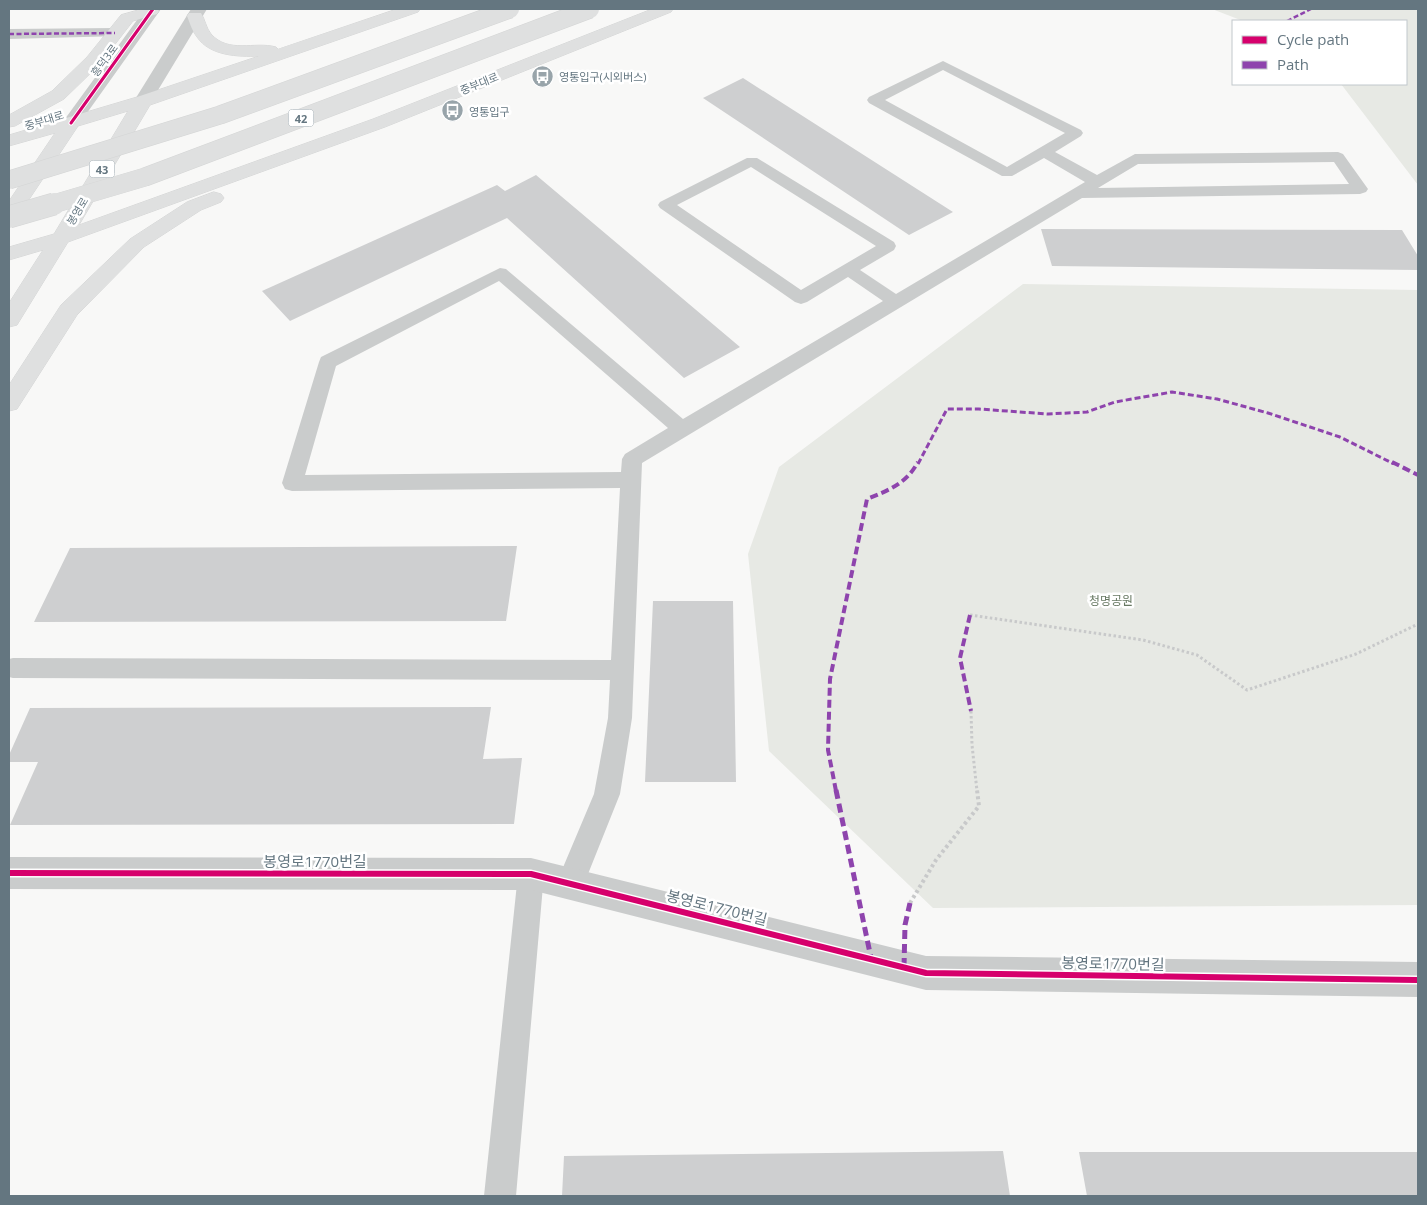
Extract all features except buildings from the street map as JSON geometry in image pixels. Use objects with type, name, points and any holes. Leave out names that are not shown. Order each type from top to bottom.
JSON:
[{"type":"main road","name":"중부대로","points":[[9,141],[143,101],[412,9]]},
{"type":"main road","name":"42","points":[[9,180],[220,115],[510,9]]},
{"type":"main road","name":"42","points":[[9,216],[145,178],[590,9]]},
{"type":"main road","name":"중부대로","points":[[9,254],[61,238],[379,123],[665,9]]},
{"type":"main road","points":[[9,122],[58,95],[93,61],[126,18],[152,10]]},
{"type":"main road","points":[[197,12],[205,37],[216,45],[235,51],[268,51],[315,42]]},
{"type":"main road","name":"봉영로","points":[[9,320],[61,238],[143,101]]},
{"type":"main road","points":[[9,216],[71,123]]},
{"type":"main road","points":[[9,403],[69,310],[137,242],[194,206],[379,123]]},
{"type":"street","name":"흥덕3로","points":[[71,123],[152,10]]},
{"type":"street","points":[[143,101],[197,12]]},
{"type":"street","points":[[9,34],[115,33]]},
{"type":"street","name":"봉영로1770번길","points":[[9,873],[532,874],[926,973],[1418,980]]},
{"type":"lane","points":[[943,65],[1076,133],[1044,152],[1007,173],[874,100],[943,65]]},
{"type":"lane","points":[[1044,152],[1097,182]]},
{"type":"lane","points":[[570,884],[607,794],[620,718],[632,459],[1135,159],[1338,156],[1360,189],[1078,194]]},
{"type":"lane","points":[[752,161],[888,246],[849,270],[800,298],[666,204],[752,161]]},
{"type":"lane","points":[[849,270],[896,302]]},
{"type":"lane","points":[[631,480],[292,483],[328,362],[500,274],[682,429]]},
{"type":"lane","points":[[13,668],[622,670]]},
{"type":"lane","points":[[500,1196],[532,874]]},
{"type":"path","points":[[970,615],[1143,640],[1197,655],[1247,690],[1306,672],[1392,640],[1418,624]]},
{"type":"path","points":[[910,903],[936,860],[979,806],[972,746],[971,711]]},
{"type":"green space","points":[[1212,9],[1418,9],[1418,185],[1342,85],[1407,85],[1407,20],[1240,20]]},
{"type":"green space","name":"청명공원","points":[[1023,284],[1418,290],[1418,905],[933,908],[769,751],[748,554],[779,467]]},
{"type":"marked path","points":[[1289,20],[1311,9]]},
{"type":"marked path","points":[[9,34],[115,33]]},
{"type":"marked path","points":[[871,958],[828,750],[830,679],[867,499],[899,486],[913,472],[947,409],[979,409],[1048,414],[1087,412],[1115,402],[1172,392],[1217,399],[1268,413],[1340,437],[1418,475]]},
{"type":"marked path","points":[[970,615],[960,658],[971,711]]},
{"type":"marked path","points":[[904,967],[905,925],[910,903]]},
{"type":"cycle path","points":[[71,123],[153,9]]},
{"type":"cycle path","points":[[9,873],[531,874],[926,973],[1418,980]]},
{"type":"place","name":"영통입구(시외버스)","points":[[543,76]]},
{"type":"place","name":"영통입구","points":[[453,111]]}]
